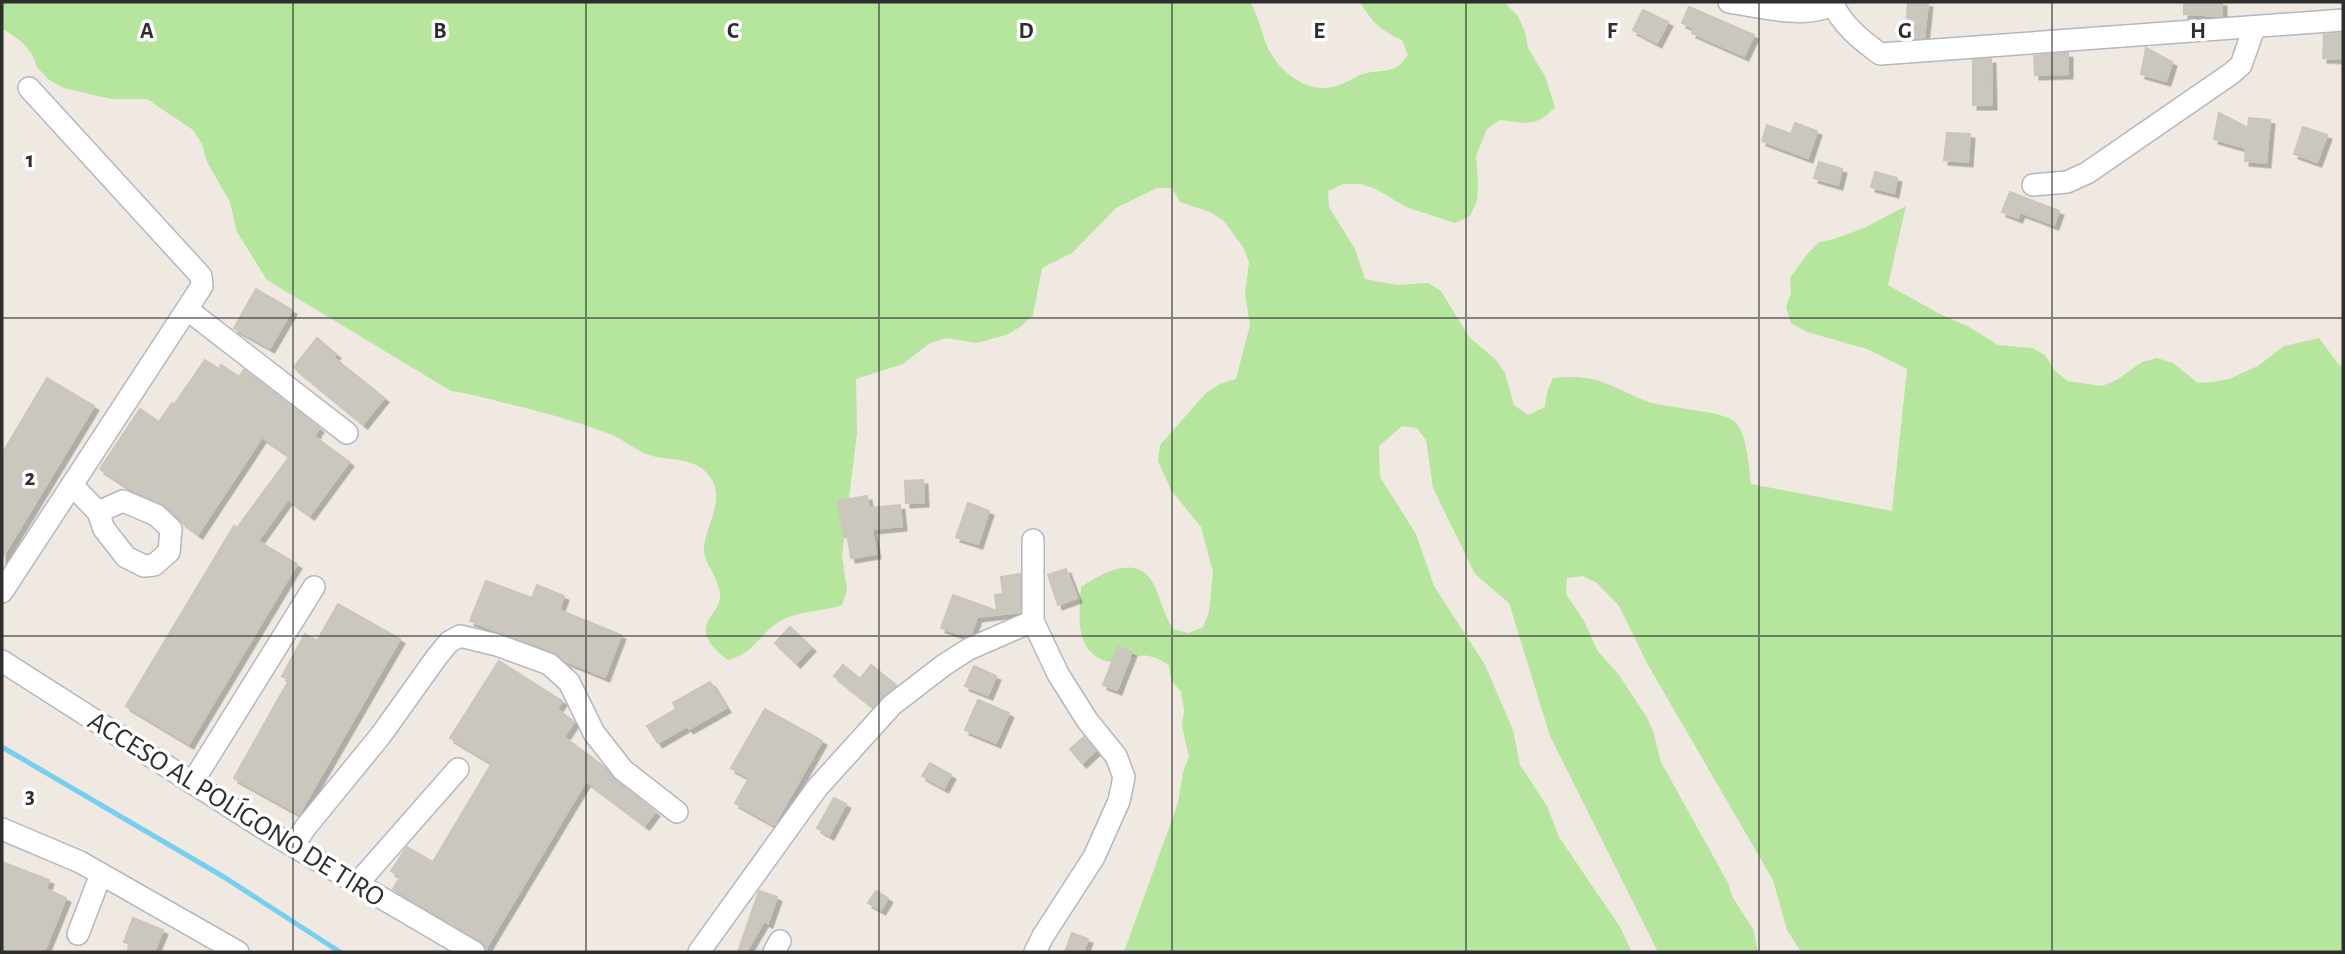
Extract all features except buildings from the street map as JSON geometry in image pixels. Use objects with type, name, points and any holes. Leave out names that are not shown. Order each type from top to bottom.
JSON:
[{"type":"street","points":[[1729,2],[1801,12],[1818,10],[1833,3],[1841,19],[1856,36],[1880,54],[2343,20]]},
{"type":"street","points":[[2033,185],[2067,182],[2087,173],[2232,73],[2241,65],[2254,28]]},
{"type":"street","points":[[2,593],[202,286],[201,276],[29,88]]},
{"type":"street","points":[[188,310],[347,433]]},
{"type":"street","points":[[72,485],[98,512]]},
{"type":"street","points":[[1033,540],[1033,621],[1058,674],[1087,720],[1116,756],[1124,777],[1119,801],[1094,857],[1035,952]]},
{"type":"street","points":[[191,783],[314,587]]},
{"type":"street","points":[[699,952],[817,788],[892,705],[944,665],[970,649],[1033,621]]},
{"type":"street","points":[[294,845],[381,735],[436,658],[449,642],[460,636],[497,645],[549,664],[569,682],[594,733],[623,770],[677,812]]},
{"type":"street","name":"ACCESO AL POLÍGONO DE TIRO","points":[[2,661],[271,833],[474,952]]},
{"type":"street","points":[[357,884],[458,769]]},
{"type":"street","points":[[2,829],[66,855],[237,952]]},
{"type":"street","points":[[78,934],[101,874]]},
{"type":"green space","points":[[2,2],[1250,2],[1267,46],[1278,64],[1304,84],[1325,88],[1339,85],[1364,73],[1393,69],[1408,55],[1402,40],[1378,25],[1360,2],[1504,2],[1518,16],[1528,48],[1545,76],[1555,107],[1536,121],[1524,123],[1500,120],[1487,129],[1476,156],[1477,201],[1470,216],[1455,223],[1406,207],[1376,189],[1361,184],[1343,184],[1328,191],[1329,207],[1355,249],[1365,279],[1397,285],[1428,283],[1441,291],[1469,337],[1495,359],[1505,373],[1514,405],[1528,415],[1545,407],[1553,378],[1577,377],[1598,381],[1646,401],[1717,414],[1735,422],[1745,442],[1751,484],[1892,511],[1907,369],[1867,349],[1807,332],[1791,323],[1786,307],[1791,293],[1790,278],[1819,242],[1864,228],[1906,206],[1888,285],[1998,345],[2032,348],[2045,355],[2054,370],[2067,381],[2102,386],[2117,380],[2142,362],[2157,358],[2173,363],[2198,383],[2213,382],[2229,379],[2258,366],[2284,346],[2319,338],[2339,365],[2343,366],[2343,952],[1801,952],[1787,930],[1773,880],[1648,665],[1619,606],[1597,583],[1583,576],[1567,578],[1566,594],[1584,621],[1597,650],[1619,675],[1646,716],[1661,762],[1728,883],[1733,898],[1753,929],[1758,952],[1658,952],[1550,736],[1509,603],[1475,574],[1433,488],[1426,440],[1417,428],[1402,426],[1379,446],[1380,477],[1416,534],[1434,586],[1485,665],[1513,730],[1520,765],[1547,806],[1559,837],[1620,927],[1632,952],[1124,952],[1178,803],[1183,772],[1189,757],[1182,726],[1184,710],[1181,692],[1171,680],[1169,665],[1146,656],[1109,662],[1090,651],[1080,625],[1081,587],[1099,576],[1129,567],[1146,574],[1153,583],[1173,629],[1188,633],[1203,627],[1209,612],[1213,572],[1201,527],[1171,490],[1158,461],[1160,445],[1206,393],[1220,384],[1236,379],[1250,325],[1245,294],[1249,262],[1243,247],[1223,220],[1210,212],[1180,202],[1172,188],[1157,188],[1116,208],[1072,253],[1042,268],[1033,315],[1020,327],[1006,335],[976,343],[946,338],[930,343],[903,364],[856,379],[857,432],[842,556],[847,590],[842,605],[797,614],[782,620],[745,652],[728,660],[714,648],[706,633],[720,593],[704,553],[716,494],[710,477],[704,471],[691,463],[652,456],[610,434],[574,422],[451,391],[267,280],[237,232],[230,202],[207,162],[202,144],[193,130],[147,99],[111,99],[64,88],[49,80],[37,67],[32,54],[22,42],[2,28]]},
{"type":"waterway","points":[[2,747],[224,877],[340,952]]}]
